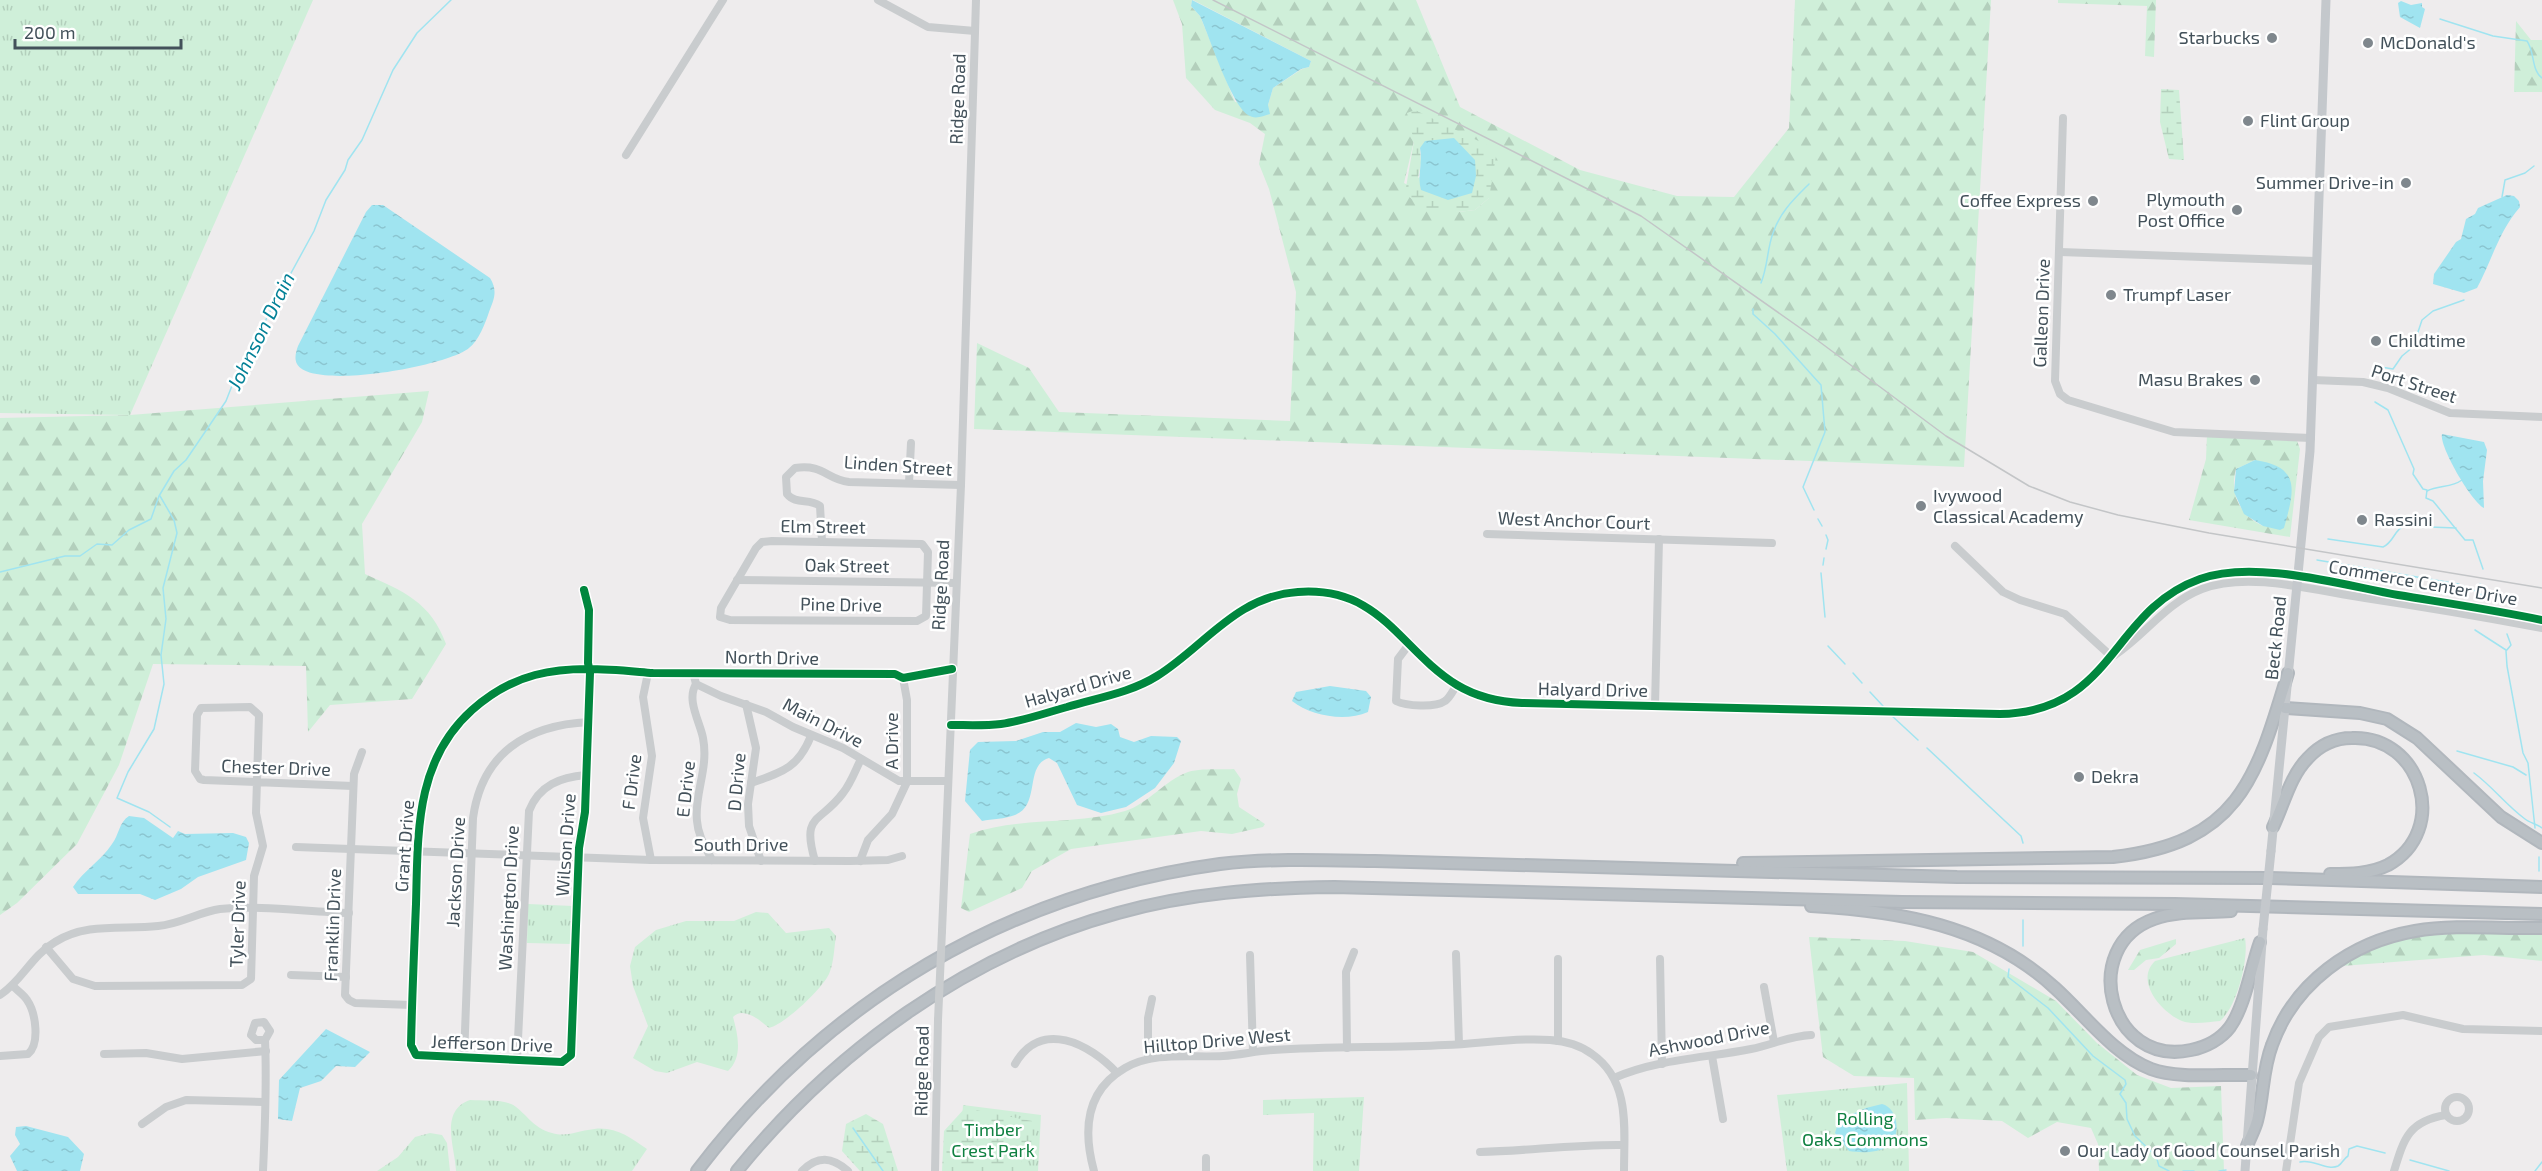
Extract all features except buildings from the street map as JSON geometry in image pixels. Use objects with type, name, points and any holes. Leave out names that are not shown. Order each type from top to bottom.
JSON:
[{"type":"highway","points":[[1674,867],[1737,863],[2113,857],[2143,854],[2176,844],[2201,831],[2220,816],[2245,789],[2260,762],[2288,673]]},
{"type":"highway","points":[[2285,708],[2360,713],[2386,719],[2417,738],[2491,809],[2542,843]]},
{"type":"highway","points":[[2270,878],[2295,874],[2353,874],[2388,865],[2406,850],[2417,834],[2423,809],[2421,788],[2409,762],[2393,748],[2370,739],[2341,739],[2319,748],[2303,762],[2273,827]]},
{"type":"highway","points":[[697,1171],[772,1083],[820,1038],[858,1008],[951,950],[1010,922],[1067,900],[1142,878],[1261,861],[1674,867],[1957,877],[2270,878],[2542,887]]},
{"type":"highway","points":[[737,1171],[810,1091],[896,1021],[983,967],[1044,940],[1116,913],[1208,894],[1277,887],[2542,914]]},
{"type":"highway","points":[[1703,896],[1758,903],[1867,909],[1947,926],[1989,944],[2028,967],[2053,986],[2134,1061],[2162,1072],[2251,1075]]},
{"type":"highway","points":[[2260,942],[2236,1017],[2220,1037],[2209,1044],[2183,1052],[2157,1050],[2136,1038],[2116,1014],[2110,988],[2112,964],[2126,939],[2137,928],[2153,919],[2171,914],[2282,907]]},
{"type":"highway","points":[[2247,1146],[2257,1121],[2261,1083],[2278,1029],[2298,998],[2329,967],[2369,944],[2416,931],[2542,928]]},
{"type":"main road","name":"Beck Road","points":[[2246,1171],[2260,942],[2298,588],[2311,438],[2326,0]]},
{"type":"street","points":[[626,155],[723,0]]},
{"type":"street","points":[[878,0],[928,27],[975,31]]},
{"type":"street","name":"Ridge Road","points":[[935,1171],[938,1020],[961,485],[976,0]]},
{"type":"street","name":"Galleon Drive","points":[[2063,118],[2055,381],[2057,390],[2063,397],[2174,432],[2311,438]]},
{"type":"street","points":[[2060,252],[2316,261]]},
{"type":"street","name":"Port Street","points":[[2313,380],[2363,382],[2388,388],[2440,410],[2461,414],[2542,417]]},
{"type":"street","points":[[909,483],[911,443]]},
{"type":"street","name":"Linden Street","points":[[822,542],[820,506],[813,502],[794,501],[787,494],[786,477],[792,469],[820,468],[840,481],[849,482],[961,485]]},
{"type":"street","name":"West Anchor Court","points":[[1487,534],[1772,543]]},
{"type":"street","points":[[1654,706],[1659,539]]},
{"type":"street","name":"Elm Street","points":[[720,616],[721,608],[762,542],[921,543],[926,547],[928,582]]},
{"type":"street","points":[[1955,546],[2004,592],[2020,600],[2065,614],[2112,657]]},
{"type":"street","points":[[2251,583],[2252,572]]},
{"type":"street","name":"Halyard Drive","points":[[951,724],[1008,723],[1144,683],[1166,670],[1236,612],[1262,599],[1283,593],[1318,592],[1353,601],[1380,615],[1457,685],[1479,695],[1510,702],[2018,713],[2043,708],[2067,698],[2089,681],[2112,657],[2140,620],[2176,589],[2218,574],[2252,572],[2299,577]]},
{"type":"street","name":"Commerce Center Drive","points":[[2299,577],[2480,612],[2542,628]]},
{"type":"street","name":"Oak Street","points":[[737,580],[956,583]]},
{"type":"street","name":"Pine Drive","points":[[720,616],[730,620],[919,621],[927,613],[928,582]]},
{"type":"street","name":"Halyard Drive","points":[[2112,657],[2135,641],[2163,612],[2185,597],[2218,585],[2251,583],[2298,588]]},
{"type":"street","name":"Commerce Center Drive","points":[[2298,588],[2542,620]]},
{"type":"street","name":"Wilson Drive","points":[[568,1058],[571,1052],[578,858],[589,722],[589,610],[584,590]]},
{"type":"street","points":[[1410,643],[1398,658],[1395,701],[1404,704],[1438,704],[1447,699],[1457,685]]},
{"type":"street","name":"North Drive","points":[[589,669],[648,673],[895,674],[903,678],[952,669]]},
{"type":"street","name":"Grant Drive","points":[[414,1053],[411,1045],[420,808],[428,776],[442,746],[464,718],[492,694],[520,680],[553,671],[589,669]]},
{"type":"street","points":[[693,672],[696,684]]},
{"type":"street","name":"F Drive","points":[[648,673],[644,697],[652,756],[642,818],[651,860]]},
{"type":"street","name":"A Drive","points":[[860,861],[868,840],[892,814],[907,782],[907,700],[903,678]]},
{"type":"street","name":"Main Drive","points":[[696,684],[843,748],[899,781],[948,781]]},
{"type":"street","name":"E Drive","points":[[696,684],[693,702],[703,737],[705,758],[696,822],[701,840],[712,860]]},
{"type":"street","name":"D Drive","points":[[746,704],[756,748],[748,804],[749,826],[761,861]]},
{"type":"street","name":"Tyler Drive","points":[[46,947],[73,979],[107,987],[246,984],[252,975],[254,876],[263,846],[256,813],[259,715],[256,711],[249,707],[201,708],[197,715],[195,771],[199,778]]},
{"type":"street","name":"Jackson Drive","points":[[464,1058],[471,854],[477,799],[486,776],[498,759],[516,742],[538,730],[561,724],[589,722]]},
{"type":"street","points":[[752,783],[795,764],[804,754],[811,736]]},
{"type":"street","name":"Franklin Drive","points":[[362,752],[355,769],[353,786],[345,995],[351,1002],[412,1005]]},
{"type":"street","points":[[815,861],[809,840],[812,825],[845,792],[861,759]]},
{"type":"street","name":"Washington Drive","points":[[517,1060],[528,817],[536,797],[558,780],[586,775]]},
{"type":"street","name":"Chester Drive","points":[[199,778],[353,786]]},
{"type":"street","name":"South Drive","points":[[296,847],[651,860],[860,861],[888,860],[902,856]]},
{"type":"street","points":[[0,995],[14,987],[28,965],[46,947],[65,936],[87,929],[160,926],[215,910],[349,913]]},
{"type":"street","points":[[1347,1048],[1346,972],[1353,952]]},
{"type":"street","points":[[1456,954],[1459,1044]]},
{"type":"street","points":[[1250,955],[1253,1052]]},
{"type":"street","points":[[1558,959],[1558,1041]]},
{"type":"street","points":[[1660,959],[1662,1064]]},
{"type":"street","points":[[291,975],[346,977]]},
{"type":"street","points":[[0,1056],[28,1054],[34,1044],[33,1011],[27,999],[14,987]]},
{"type":"street","points":[[1764,987],[1774,1042]]},
{"type":"street","points":[[1148,1059],[1148,1018],[1152,999]]},
{"type":"street","points":[[2286,1171],[2299,1083],[2319,1036],[2329,1027],[2403,1015],[2463,1029],[2542,1031]]},
{"type":"street","name":"Ashwood Drive","points":[[1614,1078],[1636,1068],[1712,1056],[1811,1035]]},
{"type":"street","points":[[263,1171],[265,1040]]},
{"type":"street","points":[[1016,1064],[1020,1055],[1033,1045],[1061,1040],[1090,1048],[1117,1073]]},
{"type":"street","name":"Hilltop Drive West","points":[[1094,1171],[1088,1146],[1088,1119],[1100,1091],[1117,1073],[1148,1059],[1224,1056],[1253,1052],[1430,1046],[1487,1041],[1558,1041],[1591,1053],[1614,1078]]},
{"type":"street","points":[[104,1054],[146,1053],[182,1059],[266,1051]]},
{"type":"street","name":"Jefferson Drive","points":[[414,1053],[419,1056],[562,1062],[568,1058]]},
{"type":"street","points":[[1712,1056],[1723,1119]]},
{"type":"street","points":[[1614,1078],[1623,1103],[1624,1171]]},
{"type":"street","points":[[142,1124],[166,1107],[186,1100],[263,1102]]},
{"type":"street","points":[[2394,1171],[2410,1131],[2423,1122],[2446,1114]]},
{"type":"street","points":[[1480,1152],[1533,1150],[1575,1145],[1624,1145]]},
{"type":"street","points":[[1206,1158],[1206,1171]]},
{"type":"street","points":[[802,1171],[809,1164],[821,1159],[834,1161],[848,1171]]},
{"type":"green space","points":[[0,0],[313,0],[130,415],[0,413]]},
{"type":"green space","points":[[1173,0],[1192,0],[1191,6],[1200,16],[1235,102],[1268,105],[1273,88],[1309,67],[1311,61],[1193,0],[1416,0],[1460,107],[1580,170],[1677,196],[1734,197],[1789,128],[1795,0],[1991,0],[1964,467],[974,429],[977,343],[1029,368],[1059,412],[1290,421],[1296,292],[1269,189],[1259,164],[1265,134],[1250,123],[1215,110],[1186,78],[1182,24]],"holes":[[[1414,141],[1489,198],[1475,210],[1458,212],[1404,183]]]},
{"type":"green space","points":[[2058,0],[2156,0],[2154,57],[2145,56],[2147,6],[2058,3]]},
{"type":"green space","points":[[2516,21],[2531,40],[2542,40],[2542,92],[2514,92]]},
{"type":"green space","points":[[2161,89],[2179,90],[2184,160],[2169,159],[2160,122]]},
{"type":"green space","points":[[1415,110],[1497,150],[1489,198],[1475,210],[1458,212],[1422,208],[1405,193],[1414,141],[1407,113]],"holes":[[[1420,148],[1466,148],[1418,178],[1421,163]]]},
{"type":"green space","points":[[429,391],[422,422],[362,524],[365,574],[392,586],[424,608],[440,630],[446,644],[412,699],[330,705],[308,732],[306,666],[153,664],[119,765],[77,844],[17,903],[0,915],[0,418],[130,415]]},
{"type":"green space","points":[[2207,434],[2296,438],[2300,449],[2290,537],[2189,520],[2206,459]],"holes":[[[2255,460],[2263,526],[2255,522],[2243,510],[2238,503],[2234,487],[2236,469]]]},
{"type":"green space","points":[[1234,769],[1241,779],[1237,794],[1239,807],[1265,824],[1263,827],[1232,834],[1201,831],[1071,849],[1032,871],[1022,888],[969,912],[961,908],[970,834],[1008,825],[1106,816],[1133,808],[1172,780],[1188,772]]},
{"type":"green space","points":[[528,904],[573,906],[572,944],[527,943]]},
{"type":"green space","points":[[756,912],[768,913],[786,933],[829,928],[836,936],[831,970],[819,988],[793,1013],[769,1028],[746,1014],[737,1014],[733,1017],[738,1046],[736,1059],[728,1071],[697,1062],[667,1073],[655,1071],[633,1058],[648,1026],[633,986],[630,966],[635,947],[656,930],[686,921],[734,921]]},
{"type":"green space","points":[[2416,931],[2542,932],[2542,961],[2484,955],[2329,967],[2351,953]]},
{"type":"green space","points":[[1809,937],[1905,941],[1973,952],[2056,1001],[2097,1043],[2137,1075],[2171,1088],[2221,1086],[2224,1171],[2099,1171],[2098,1144],[2091,1128],[2057,1122],[2028,1138],[2002,1121],[1946,1118],[1915,1120],[1914,1078],[1854,1076],[1823,1057]]},
{"type":"green space","points":[[2245,938],[2245,958],[2240,982],[2232,1005],[2220,1021],[2196,1023],[2182,1021],[2166,1011],[2153,996],[2148,978],[2149,969],[2155,961]]},
{"type":"green space","points":[[2176,939],[2176,944],[2159,958],[2146,960],[2134,970],[2128,970],[2140,950]]},
{"type":"green space","name":"Rolling Oaks Commons","points":[[1907,1083],[1909,1171],[1787,1171],[1777,1095]]},
{"type":"green space","points":[[1364,1097],[1359,1171],[1313,1171],[1314,1113],[1263,1115],[1263,1100]]},
{"type":"green space","points":[[470,1100],[511,1104],[539,1127],[552,1133],[612,1130],[620,1132],[647,1149],[632,1171],[456,1171],[452,1121],[460,1105]]},
{"type":"green space","name":"Timber Crest Park","points":[[963,1105],[1041,1115],[1038,1171],[959,1171]]},
{"type":"green space","name":"Timber Crest Park","points":[[965,1108],[1032,1121],[1031,1150],[1014,1171],[942,1171],[944,1131]]},
{"type":"green space","points":[[866,1114],[883,1124],[898,1171],[860,1171],[842,1151],[846,1124]]},
{"type":"green space","points":[[430,1133],[442,1135],[447,1143],[450,1171],[377,1171],[398,1157],[415,1137]]},
{"type":"water","points":[[1192,0],[1311,61],[1309,67],[1301,69],[1273,88],[1268,105],[1270,114],[1253,117],[1241,108],[1228,85],[1200,16],[1191,6]]},
{"type":"water","points":[[2401,1],[2411,5],[2422,3],[2425,9],[2420,28],[2400,17],[2398,3]]},
{"type":"water","points":[[1454,138],[1475,160],[1476,176],[1472,193],[1448,200],[1421,190],[1420,148],[1425,141]]},
{"type":"water","points":[[2507,195],[2514,196],[2519,201],[2520,207],[2501,236],[2477,288],[2464,293],[2433,284],[2434,274],[2456,242],[2461,239],[2466,219],[2475,214],[2478,208]]},
{"type":"water","points":[[372,205],[383,205],[490,278],[494,287],[494,295],[486,322],[473,345],[456,355],[435,362],[381,373],[352,376],[308,372],[296,362],[298,346],[366,212]]},
{"type":"water","points":[[2442,434],[2484,442],[2487,450],[2483,481],[2484,508],[2457,473],[2445,450]]},
{"type":"water","points":[[2255,460],[2281,468],[2291,483],[2292,492],[2288,515],[2284,528],[2280,530],[2263,526],[2244,514],[2234,492],[2236,469]]},
{"type":"water","points":[[1330,686],[1366,691],[1371,697],[1368,712],[1349,717],[1328,716],[1318,714],[1292,701],[1296,692]]},
{"type":"water","points":[[1076,723],[1096,727],[1111,724],[1118,729],[1120,737],[1134,742],[1151,736],[1177,737],[1181,741],[1174,763],[1155,788],[1126,807],[1101,813],[1077,805],[1057,763],[1049,758],[1041,762],[1037,768],[1028,803],[1023,810],[1015,815],[982,821],[965,801],[970,750],[978,742],[1016,741],[1043,732],[1060,732]]},
{"type":"water","points":[[129,816],[144,818],[173,838],[178,831],[185,834],[233,833],[246,837],[249,843],[246,860],[198,877],[181,889],[155,900],[140,894],[78,894],[73,887],[108,850],[123,822]]},
{"type":"water","points":[[326,1029],[370,1052],[355,1067],[336,1066],[321,1081],[300,1088],[292,1121],[278,1119],[279,1080]]},
{"type":"water","points":[[1882,1104],[1892,1111],[1897,1124],[1892,1143],[1883,1149],[1873,1151],[1849,1151],[1835,1133],[1839,1120],[1866,1108]]},
{"type":"water","points":[[26,1126],[68,1137],[84,1154],[80,1171],[17,1171],[10,1156],[20,1144],[15,1135],[16,1127]]},
{"type":"waterway","name":"Johnson Drain","points":[[0,572],[65,556],[80,556],[97,544],[112,545],[129,530],[151,519],[159,496],[174,471],[186,460],[226,401],[235,378],[258,341],[267,317],[314,231],[326,200],[362,140],[393,70],[417,33],[451,0]]},
{"type":"waterway","points":[[2440,19],[2493,36],[2527,41],[2536,70],[2542,78]]},
{"type":"waterway","points":[[2502,197],[2505,180],[2525,173],[2534,166]]},
{"type":"waterway","points":[[1761,283],[1776,225],[1788,206],[1809,184]]},
{"type":"waterway","points":[[2379,369],[2381,367],[2393,369],[2402,356],[2413,347],[2422,320],[2433,311],[2464,300]]},
{"type":"waterway","points":[[1753,309],[1753,314],[1775,334],[1821,385],[1825,432],[1803,487],[1814,510]]},
{"type":"waterway","points":[[2375,402],[2388,410],[2414,469],[2413,474],[2423,489],[2427,490],[2426,498],[2433,501],[2465,540],[2473,540],[2483,569]]},
{"type":"waterway","points":[[2427,491],[2462,480]]},
{"type":"waterway","points":[[160,496],[174,520],[177,533],[163,588],[166,619],[161,655],[164,684],[154,729],[128,772],[117,798],[149,812],[170,827]]},
{"type":"waterway","points":[[1818,519],[1822,526]]},
{"type":"waterway","points":[[2328,539],[2383,547],[2404,526],[2456,528]]},
{"type":"waterway","points":[[1826,535],[1828,540],[1826,549]]},
{"type":"waterway","points":[[1823,565],[1824,558]]},
{"type":"waterway","points":[[2317,560],[2458,584],[2478,592],[2489,602]]},
{"type":"waterway","points":[[1821,573],[1825,617]]},
{"type":"waterway","points":[[2478,591],[2480,584]]},
{"type":"waterway","points":[[2475,630],[2506,650]]},
{"type":"waterway","points":[[2507,634],[2511,645],[2506,651],[2507,666],[2523,753],[2528,763],[2535,828]]},
{"type":"waterway","points":[[1828,646],[1845,664]]},
{"type":"waterway","points":[[1853,673],[1862,683]]},
{"type":"waterway","points":[[1870,692],[1883,706]]},
{"type":"waterway","points":[[1891,715],[1918,740]]},
{"type":"waterway","points":[[1927,748],[2021,836],[2023,843]]},
{"type":"waterway","points":[[2457,751],[2513,767],[2526,775]]},
{"type":"waterway","points":[[2474,773],[2518,814],[2542,828]]},
{"type":"waterway","points":[[2539,857],[2539,871]]},
{"type":"waterway","points":[[2023,920],[2023,946]]},
{"type":"waterway","points":[[2009,969],[2008,977],[2048,1008],[2093,1056],[2125,1080],[2126,1084],[2120,1094],[2126,1103],[2127,1119],[2135,1136],[2156,1156],[2159,1166],[2169,1171]]},
{"type":"waterway","points":[[853,1128],[883,1171]]},
{"type":"waterway","points":[[2300,1162],[2329,1167],[2338,1166],[2348,1156],[2349,1149],[2357,1146],[2385,1153]]},
{"type":"waterway","points":[[2410,1160],[2449,1171]]},
{"type":"waterway","points":[[2535,1171],[2542,1162]]},
{"type":"waterway","points":[[2219,1171],[2226,1170]]},
{"type":"waterway","points":[[2183,1171],[2194,1171]]},
{"type":"railway","points":[[1213,0],[1641,216],[1813,337],[1946,436],[2029,486],[2070,502],[2118,515],[2209,533],[2542,588]]},
{"type":"cycle path","points":[[951,725],[1009,723],[1136,687],[1174,664],[1239,612],[1276,596],[1298,592],[1326,593],[1350,599],[1369,609],[1457,685],[1472,693],[1497,700],[1522,703],[2000,714],[2038,709],[2067,697],[2090,679],[2147,613],[2170,594],[2200,579],[2222,574],[2246,572],[2298,576],[2542,620]]},
{"type":"cycle path","points":[[584,590],[589,610],[588,663],[590,673],[585,812],[579,848],[571,1055],[562,1062],[416,1055],[411,1045],[418,851],[423,800],[439,752],[453,730],[486,699],[510,684],[535,675],[579,669],[594,669],[653,673],[895,674],[903,678],[952,669]]},
{"type":"place","name":"Starbucks","points":[[2272,38]]},
{"type":"place","name":"McDonald's","points":[[2368,43]]},
{"type":"place","name":"Flint Group","points":[[2248,121]]},
{"type":"place","name":"Summer Drive-in","points":[[2406,183]]},
{"type":"place","name":"Coffee Express","points":[[2093,201]]},
{"type":"place","name":"Plymouth Post Office","points":[[2237,210]]},
{"type":"place","name":"Trumpf Laser","points":[[2111,295]]},
{"type":"place","name":"Childtime","points":[[2376,341]]},
{"type":"place","name":"Masu Brakes","points":[[2255,380]]},
{"type":"place","name":"Ivywood Classical Academy","points":[[1921,506]]},
{"type":"place","name":"Rassini","points":[[2362,520]]},
{"type":"place","name":"Dekra","points":[[2079,777]]},
{"type":"place","name":"Our Lady of Good Counsel Parish","points":[[2065,1151]]}]
